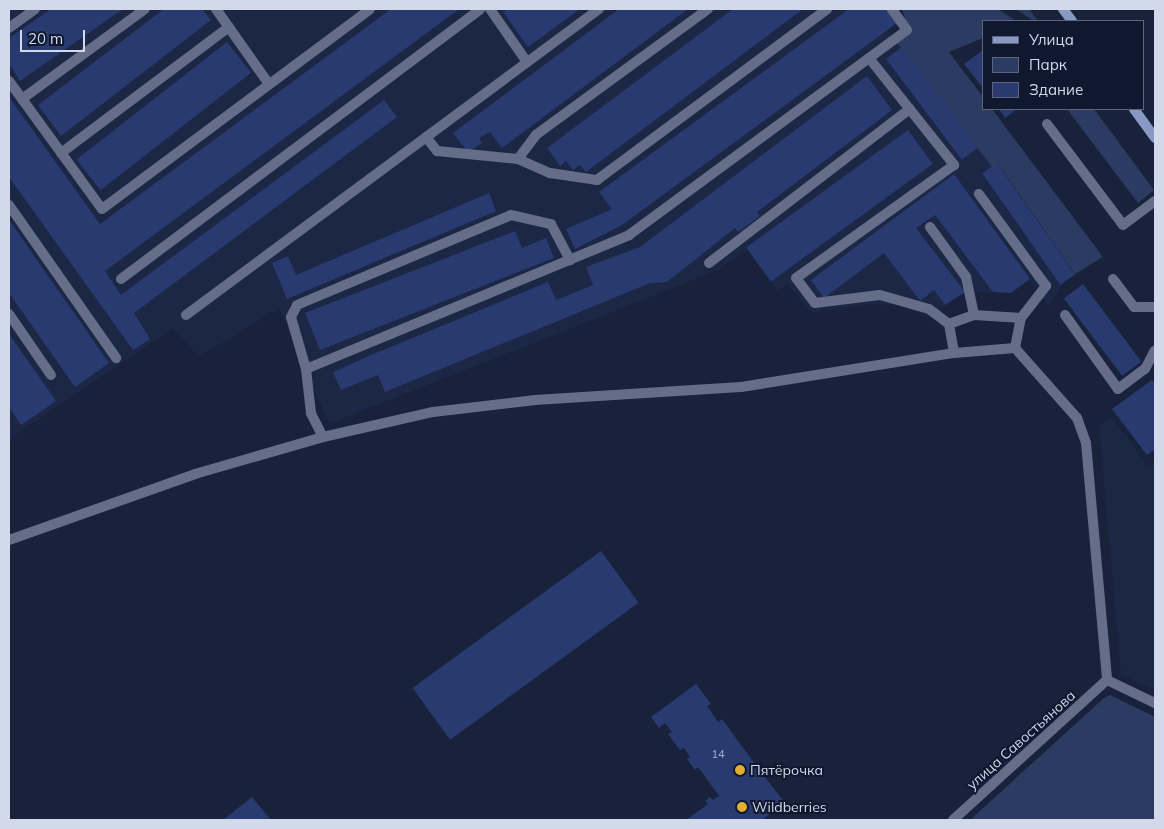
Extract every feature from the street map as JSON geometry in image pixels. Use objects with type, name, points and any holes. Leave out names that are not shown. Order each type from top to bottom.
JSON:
[{"type":"main road","points":[[1063,9],[1071,20]]},
{"type":"main road","points":[[1135,110],[1155,138]]},
{"type":"street","points":[[9,28],[35,9]]},
{"type":"street","points":[[22,99],[145,9]]},
{"type":"street","points":[[216,9],[269,84]]},
{"type":"street","points":[[9,81],[102,209],[370,9]]},
{"type":"street","points":[[121,279],[480,9]]},
{"type":"street","points":[[490,9],[527,62]]},
{"type":"street","points":[[186,315],[599,9]]},
{"type":"street","points":[[518,159],[536,135],[708,9]]},
{"type":"street","points":[[426,137],[438,151],[518,159],[550,173],[597,180],[827,9]]},
{"type":"street","points":[[306,369],[629,235],[907,30],[892,9]]},
{"type":"street","points":[[61,154],[230,27]]},
{"type":"street","points":[[869,58],[954,165],[796,278],[815,303],[880,296],[929,308],[949,324],[954,354]]},
{"type":"street","points":[[709,264],[910,110]]},
{"type":"street","points":[[1046,124],[1123,225],[1155,201]]},
{"type":"street","points":[[979,194],[1046,286],[1020,318],[1015,348]]},
{"type":"street","points":[[9,205],[116,358]]},
{"type":"street","points":[[323,438],[311,412],[306,369],[291,317],[297,305],[511,215],[551,224],[570,260]]},
{"type":"street","points":[[930,227],[966,277],[974,315]]},
{"type":"street","points":[[1113,279],[1134,307],[1155,308]]},
{"type":"street","points":[[9,314],[51,375]]},
{"type":"street","points":[[949,324],[974,315],[1020,318]]},
{"type":"street","points":[[1065,315],[1118,389],[1145,369],[1155,350]]},
{"type":"street","points":[[9,540],[195,474],[323,438],[433,412],[535,400],[741,387],[954,354],[1015,348]]},
{"type":"street","points":[[1015,348],[1077,418],[1086,443],[1107,680],[1155,704]]},
{"type":"street","name":"улица Савостьянова","points":[[953,820],[1107,680]]},
{"type":"shaded area","points":[[9,9],[872,9],[992,167],[997,163],[1075,274],[1062,284],[1049,307],[1030,279],[1011,293],[965,292],[930,317],[898,305],[867,304],[812,313],[787,284],[778,291],[747,250],[718,270],[329,424],[279,308],[199,357],[173,328],[9,439]]},
{"type":"shaded area","points":[[1111,417],[1148,466],[1155,462],[1155,690],[1121,674],[1099,426]]},
{"type":"green space","points":[[902,9],[998,9],[1014,20],[982,20],[982,38],[949,52],[982,96],[982,110],[993,110],[1103,257],[1075,274],[998,164],[992,167],[897,43],[906,23]]},
{"type":"green space","points":[[1016,9],[1029,9],[1037,20],[1032,20]]},
{"type":"green space","points":[[1068,110],[1095,110],[1154,190],[1138,203]]},
{"type":"green space","points":[[1110,695],[1155,717],[1155,820],[970,820],[1104,698]]},
{"type":"building","points":[[51,9],[123,9],[20,81],[9,64],[9,38]]},
{"type":"building","points":[[164,9],[202,9],[211,20],[61,136],[38,105]]},
{"type":"building","points":[[391,9],[459,9],[105,271],[121,295],[384,100],[397,117],[134,313],[150,339],[133,350],[9,177],[9,97],[100,224]]},
{"type":"building","points":[[508,9],[580,9],[528,47],[503,12]]},
{"type":"building","points":[[619,9],[688,9],[502,148],[490,132],[479,138],[482,143],[468,152],[453,133]]},
{"type":"building","points":[[733,9],[803,9],[586,172],[580,165],[573,170],[566,161],[560,166],[547,148]]},
{"type":"building","points":[[849,9],[886,9],[897,23],[622,225],[575,249],[566,229],[612,209],[599,192]]},
{"type":"building","points":[[227,42],[251,73],[101,190],[76,160]]},
{"type":"building","points":[[902,47],[978,148],[962,160],[886,59]]},
{"type":"building","points":[[982,51],[982,87],[964,64]]},
{"type":"building","points":[[867,76],[892,110],[757,212],[760,216],[738,232],[735,228],[667,282],[650,283],[385,392],[378,375],[341,390],[333,372],[371,355],[548,282],[556,300],[593,285],[586,267],[640,247]]},
{"type":"building","points":[[1000,110],[1016,110],[1005,118]]},
{"type":"building","points":[[908,130],[933,164],[771,282],[746,248]]},
{"type":"building","points":[[997,163],[1075,274],[1060,285],[982,173]]},
{"type":"building","points":[[954,174],[1030,279],[1011,293],[993,292],[935,215],[916,228],[965,292],[945,305],[934,290],[920,301],[884,253],[824,298],[811,280]]},
{"type":"building","points":[[489,193],[496,211],[287,299],[272,263],[288,256],[296,275]]},
{"type":"building","points":[[9,220],[109,363],[75,387],[9,293]]},
{"type":"building","points":[[515,231],[522,248],[546,238],[554,258],[320,350],[305,313]]},
{"type":"building","points":[[1083,284],[1141,361],[1122,376],[1064,298]]},
{"type":"building","points":[[9,334],[56,401],[21,425],[9,407]]},
{"type":"building","points":[[1152,380],[1155,384],[1155,449],[1147,455],[1112,409]]},
{"type":"building","points":[[601,551],[639,603],[450,740],[412,688]]},
{"type":"building","points":[[696,684],[711,704],[707,706],[718,722],[722,719],[757,767],[761,763],[762,765],[758,768],[785,803],[762,820],[686,820],[708,804],[705,801],[710,797],[713,800],[719,796],[698,767],[695,770],[687,759],[690,757],[684,748],[680,750],[668,734],[672,732],[665,723],[659,728],[651,717]]},
{"type":"building","points":[[252,797],[271,820],[223,820]]},
{"type":"place","name":"Пятёрочка","points":[[740,770]]},
{"type":"place","name":"Wildberries","points":[[742,807]]}]
